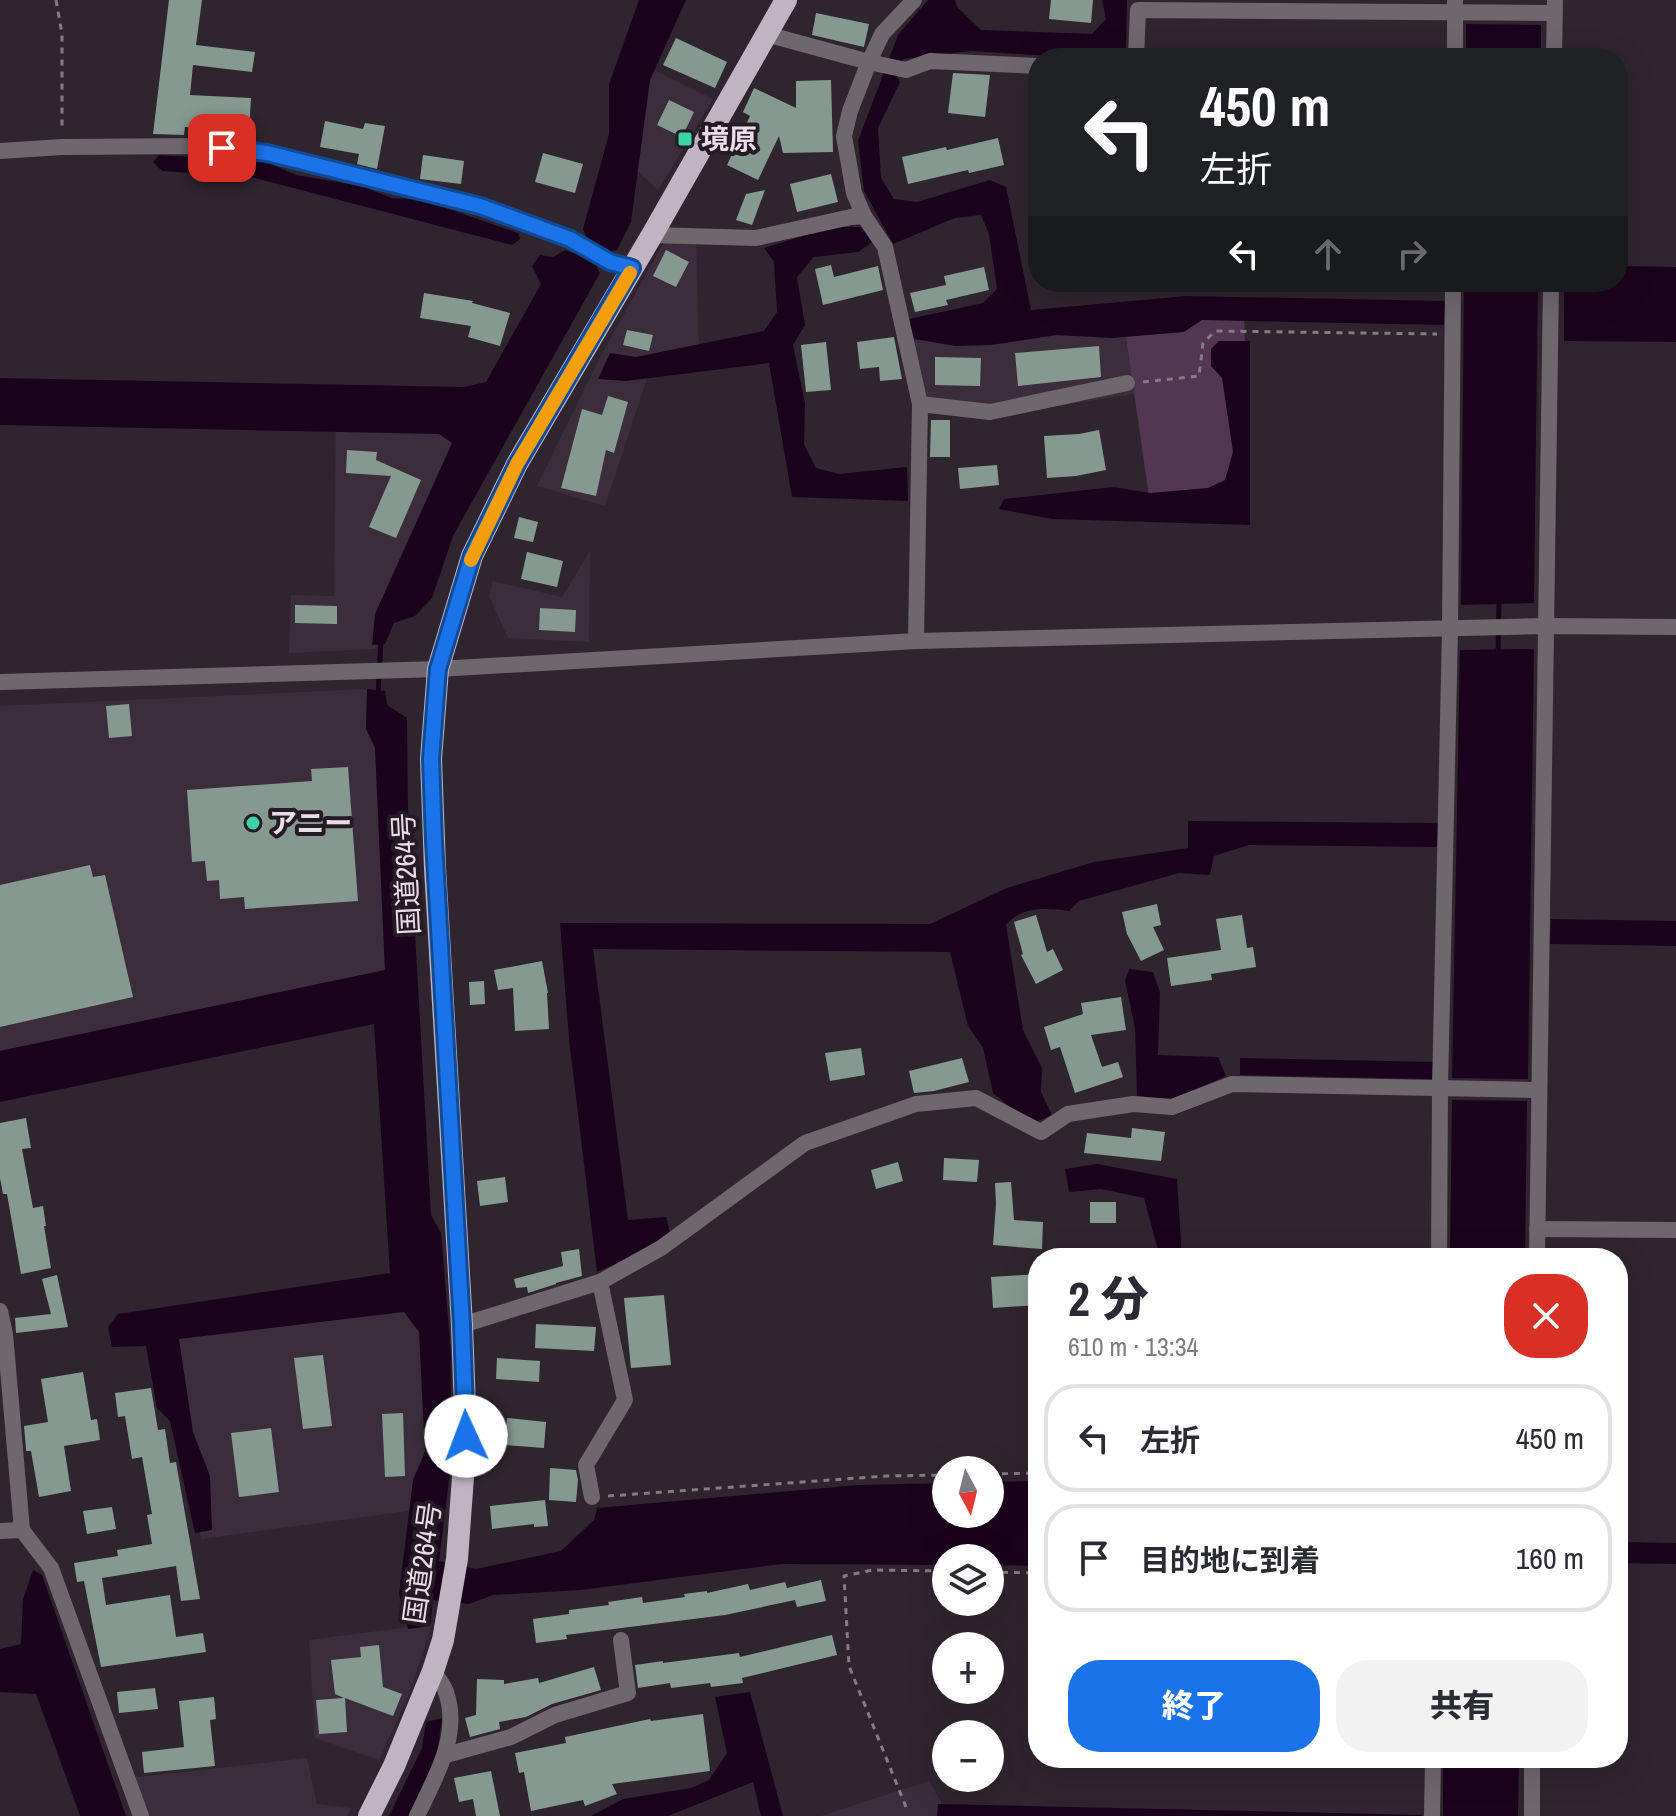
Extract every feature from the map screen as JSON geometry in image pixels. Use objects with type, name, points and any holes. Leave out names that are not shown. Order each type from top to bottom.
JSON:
[{"type":"highway","name":"国道264号","points":[[369,1816],[394,1766],[443,1640],[457,1559],[466,1436],[431,759],[438,669],[472,556],[517,464],[786,0]]},
{"type":"street","points":[[914,0],[882,34],[877,64],[850,111],[844,136],[854,193],[864,216],[885,247],[920,404],[916,641]]},
{"type":"street","points":[[1455,6],[1455,48]]},
{"type":"street","points":[[1136,48],[1138,10],[1455,6],[1554,7],[1554,48]]},
{"type":"street","points":[[766,34],[906,70],[930,61],[1028,65]]},
{"type":"street","points":[[0,151],[62,147],[200,146],[267,153],[480,206],[570,239],[610,262],[632,268]]},
{"type":"street","points":[[652,235],[756,238],[864,216]]},
{"type":"street","points":[[1439,1248],[1453,292]]},
{"type":"street","points":[[1537,1248],[1551,292]]},
{"type":"street","points":[[920,404],[990,412],[1127,383]]},
{"type":"street","points":[[0,682],[395,671],[916,641],[1547,626],[1676,627]]},
{"type":"street","points":[[462,1325],[600,1282],[661,1248],[805,1143],[916,1104],[976,1098],[1041,1132],[1068,1114],[1133,1104],[1172,1107],[1232,1084],[1539,1090]]},
{"type":"street","points":[[1537,1229],[1676,1230]]},
{"type":"street","points":[[592,1497],[586,1465],[625,1400],[600,1282]]},
{"type":"street","points":[[0,1311],[5,1334],[22,1530],[51,1568],[141,1816]]},
{"type":"street","points":[[0,1531],[22,1530]]},
{"type":"street","points":[[446,1755],[511,1737],[555,1715],[628,1693],[621,1640]]},
{"type":"street","points":[[417,1816],[446,1755],[451,1719],[446,1690],[433,1671]]},
{"type":"street","points":[[1432,1816],[1433,1768]]},
{"type":"street","points":[[1532,1768],[1532,1816]]},
{"type":"path","points":[[56,0],[62,34],[62,147]]},
{"type":"path","points":[[1127,383],[1199,376],[1203,343],[1215,331],[1452,334]]},
{"type":"path","points":[[1004,1474],[1028,1473]]},
{"type":"path","points":[[592,1497],[932,1475]]},
{"type":"path","points":[[906,1807],[849,1666],[844,1576],[872,1570],[932,1571]]},
{"type":"path","points":[[1004,1572],[1028,1573]]},
{"type":"shaded area","points":[[639,0],[686,0],[650,80],[631,222],[617,250],[603,252],[595,263],[600,273],[453,536],[432,598],[415,616],[394,623],[385,644],[372,645],[375,614],[452,443],[439,434],[0,425],[0,378],[464,387],[486,382],[541,284],[532,266],[540,255],[553,257],[565,250],[576,254],[587,239],[583,229],[609,134],[609,84]]},
{"type":"shaded area","points":[[928,0],[955,0],[957,7],[981,30],[1092,34],[1106,19],[1102,0],[1127,0],[1126,48],[1028,48],[1028,55],[971,51],[903,59],[895,73],[900,82],[878,128],[881,178],[894,199],[917,202],[990,180],[1006,187],[1031,310],[1187,296],[1445,301],[1444,325],[1202,320],[1184,332],[1112,338],[1057,335],[991,345],[955,346],[915,339],[909,332],[909,319],[983,303],[997,289],[989,234],[981,215],[955,218],[893,244],[864,191],[858,141],[898,35]]},
{"type":"shaded area","points":[[1466,24],[1541,25],[1541,48],[1466,48]]},
{"type":"shaded area","points":[[648,67],[713,99],[658,190],[613,148]]},
{"type":"shaded area","points":[[159,155],[264,161],[296,175],[361,186],[392,198],[423,200],[518,233],[520,239],[512,245],[251,177],[162,171],[153,162]]},
{"type":"shaded area","points":[[832,227],[861,227],[872,242],[858,252],[814,257],[797,277],[805,325],[793,345],[805,403],[804,444],[816,468],[839,474],[907,467],[908,501],[792,497],[769,363],[626,381],[598,379],[610,353],[636,357],[764,331],[777,312],[774,262],[764,248]]},
{"type":"shaded area","points":[[671,230],[696,232],[699,353],[651,366],[605,506],[537,486],[599,359]]},
{"type":"shaded area","points":[[1628,266],[1676,267],[1676,342],[1564,341],[1564,292],[1628,292]]},
{"type":"shaded area","points":[[1464,292],[1538,292],[1534,603],[1461,605]]},
{"type":"shaded area","points":[[1244,307],[1249,518],[1152,517],[1123,317]]},
{"type":"shaded area","points":[[1123,316],[1134,394],[987,417],[922,409],[912,341],[1009,325]]},
{"type":"shaded area","points":[[1219,341],[1250,341],[1250,525],[1052,519],[999,509],[1004,499],[1114,487],[1150,493],[1208,488],[1225,480],[1233,452],[1222,378],[1211,366],[1211,349]]},
{"type":"shaded area","points":[[336,398],[484,403],[375,649],[289,653],[291,595],[334,596]]},
{"type":"shaded area","points":[[590,551],[589,642],[508,638],[489,596],[493,581],[562,597]]},
{"type":"shaded area","points":[[1534,649],[1528,1079],[1452,1078],[1460,650]]},
{"type":"shaded area","points":[[367,689],[366,729],[375,747],[385,970],[0,1051],[0,706]]},
{"type":"shaded area","points":[[367,689],[385,691],[387,705],[407,718],[408,809],[431,1215],[441,1233],[451,1354],[450,1472],[439,1561],[476,1569],[561,1551],[594,1520],[597,1508],[859,1485],[932,1483],[932,1528],[1004,1528],[1004,1482],[1028,1481],[1028,1566],[1004,1565],[1004,1544],[932,1544],[932,1565],[781,1564],[581,1590],[493,1595],[469,1604],[433,1600],[430,1626],[408,1629],[399,1594],[413,1480],[425,1452],[419,1332],[404,1312],[179,1339],[193,1432],[210,1476],[212,1530],[195,1533],[170,1421],[157,1408],[146,1346],[112,1347],[108,1327],[118,1314],[390,1273],[374,1024],[0,1102],[0,1051],[385,970],[375,748],[366,729]]},
{"type":"shaded area","points":[[1188,821],[1439,823],[1439,847],[1249,845],[1214,856],[1210,875],[1179,873],[1079,901],[1069,911],[1035,910],[1019,914],[1006,925],[1023,1030],[1042,1068],[1041,1092],[1052,1115],[1038,1121],[1021,1116],[993,1093],[983,1048],[968,1026],[950,952],[593,949],[628,1220],[666,1217],[670,1233],[652,1248],[597,1272],[569,1039],[560,923],[930,924],[1007,888],[1094,862],[1188,848]]},
{"type":"shaded area","points":[[1551,919],[1676,921],[1676,946],[1550,944]]},
{"type":"shaded area","points":[[1129,969],[1153,972],[1160,992],[1158,1055],[1218,1057],[1226,1076],[1172,1100],[1137,1096],[1135,1028],[1125,981]]},
{"type":"shaded area","points":[[1240,1058],[1433,1062],[1432,1079],[1240,1075]]},
{"type":"shaded area","points":[[1452,1100],[1527,1101],[1525,1248],[1450,1248]]},
{"type":"shaded area","points":[[1097,1164],[1177,1179],[1181,1248],[1157,1248],[1144,1198],[1101,1189],[1069,1192],[1065,1169]]},
{"type":"shaded area","points":[[426,1296],[430,1508],[201,1539],[162,1331]]},
{"type":"shaded area","points":[[1628,1542],[1676,1543],[1676,1564],[1628,1563]]},
{"type":"shaded area","points":[[33,1570],[42,1575],[126,1816],[80,1816],[36,1694],[0,1692],[0,1649],[21,1644],[23,1599]]},
{"type":"shaded area","points":[[432,1624],[409,1694],[379,1760],[315,1738],[309,1640]]},
{"type":"shaded area","points":[[750,1692],[783,1816],[761,1816],[753,1782],[668,1816],[591,1816],[623,1799],[691,1788],[709,1780],[727,1753],[715,1697]]},
{"type":"shaded area","points":[[442,1718],[437,1755],[408,1816],[389,1816],[422,1748],[426,1722]]},
{"type":"shaded area","points":[[307,1758],[317,1804],[351,1808],[347,1816],[134,1816],[121,1779]]},
{"type":"shaded area","points":[[1443,1768],[1519,1768],[1518,1816],[1443,1816]]},
{"type":"shaded area","points":[[929,1781],[932,1792],[935,1792],[949,1816],[821,1816]]},
{"type":"shaded area","points":[[938,1804],[1422,1815],[1422,1816],[937,1816]]},
{"type":"building","points":[[169,0],[202,0],[196,45],[255,52],[252,72],[193,65],[190,95],[251,98],[249,131],[185,127],[184,135],[153,134]]},
{"type":"building","points":[[1051,0],[1093,0],[1091,23],[1049,19]]},
{"type":"building","points":[[816,13],[869,24],[864,47],[812,35]]},
{"type":"building","points":[[676,38],[727,62],[715,88],[663,65]]},
{"type":"building","points":[[953,73],[990,75],[985,117],[948,113]]},
{"type":"building","points":[[831,80],[833,152],[783,153],[779,136],[758,180],[727,165],[750,116],[743,112],[754,88],[796,108],[796,81]]},
{"type":"building","points":[[669,100],[694,112],[682,137],[657,125]]},
{"type":"building","points":[[325,121],[363,129],[365,123],[385,126],[377,169],[357,164],[359,154],[320,147]]},
{"type":"building","points":[[998,138],[1004,165],[908,184],[902,157]]},
{"type":"building","points":[[543,153],[583,164],[575,193],[535,182]]},
{"type":"building","points":[[423,155],[464,161],[461,184],[420,179]]},
{"type":"building","points":[[831,174],[838,202],[797,212],[790,184]]},
{"type":"building","points":[[765,190],[752,225],[736,220],[746,194]]},
{"type":"building","points":[[666,250],[689,262],[676,287],[653,276]]},
{"type":"building","points":[[831,265],[834,277],[878,266],[883,290],[823,305],[815,269]]},
{"type":"building","points":[[984,267],[989,290],[946,300],[948,305],[915,312],[910,293],[946,285],[944,276]]},
{"type":"building","points":[[424,293],[473,301],[510,313],[500,346],[468,337],[471,326],[420,318]]},
{"type":"building","points":[[627,330],[653,335],[649,351],[623,345]]},
{"type":"building","points":[[894,337],[902,379],[880,381],[879,367],[860,369],[857,342]]},
{"type":"building","points":[[826,342],[831,390],[806,392],[801,345]]},
{"type":"building","points":[[1099,346],[1101,377],[1018,386],[1015,353]]},
{"type":"building","points":[[935,357],[981,358],[980,386],[935,385]]},
{"type":"building","points":[[608,396],[628,402],[614,453],[606,450],[596,496],[561,488],[582,409],[602,415]]},
{"type":"building","points":[[931,420],[950,420],[950,457],[930,457]]},
{"type":"building","points":[[1099,430],[1106,470],[1047,478],[1044,436]]},
{"type":"building","points":[[347,450],[377,452],[376,460],[421,480],[396,538],[369,527],[391,476],[346,473]]},
{"type":"building","points":[[997,465],[999,485],[960,489],[958,468]]},
{"type":"building","points":[[519,517],[538,522],[533,542],[514,538]]},
{"type":"building","points":[[527,552],[563,561],[557,587],[521,579]]},
{"type":"building","points":[[295,605],[337,606],[337,624],[295,623]]},
{"type":"building","points":[[540,608],[576,610],[575,632],[539,630]]},
{"type":"building","points":[[129,704],[132,736],[109,738],[106,706]]},
{"type":"building","points":[[348,767],[358,901],[245,909],[244,897],[220,899],[219,880],[207,881],[205,861],[192,862],[187,790],[312,781],[311,769]]},
{"type":"building","points":[[90,865],[93,877],[105,875],[133,997],[0,1027],[0,885]]},
{"type":"building","points":[[1157,904],[1161,925],[1153,927],[1164,950],[1141,961],[1127,934],[1122,912]]},
{"type":"building","points":[[1036,915],[1047,952],[1053,949],[1063,970],[1036,984],[1021,955],[1014,922]]},
{"type":"building","points":[[1242,915],[1247,948],[1253,947],[1256,967],[1211,974],[1212,980],[1171,986],[1167,958],[1221,950],[1216,919]]},
{"type":"building","points":[[542,961],[548,993],[549,1029],[515,1031],[513,988],[498,990],[494,970]]},
{"type":"building","points":[[484,981],[485,1004],[470,1005],[469,982]]},
{"type":"building","points":[[1121,997],[1126,1030],[1091,1035],[1102,1067],[1118,1062],[1123,1077],[1075,1093],[1060,1047],[1051,1050],[1044,1027],[1083,1014],[1081,1003]]},
{"type":"building","points":[[861,1048],[865,1075],[830,1081],[825,1053]]},
{"type":"building","points":[[962,1058],[969,1082],[914,1093],[909,1071]]},
{"type":"building","points":[[26,1118],[31,1148],[22,1149],[33,1208],[43,1206],[51,1268],[21,1274],[7,1194],[3,1194],[0,1178],[0,1123]]},
{"type":"building","points":[[1132,1128],[1165,1132],[1161,1161],[1084,1153],[1087,1133],[1131,1138]]},
{"type":"building","points":[[944,1158],[979,1160],[977,1182],[943,1180]]},
{"type":"building","points":[[898,1162],[903,1181],[876,1189],[871,1170]]},
{"type":"building","points":[[505,1177],[508,1202],[480,1206],[477,1181]]},
{"type":"building","points":[[1011,1182],[1014,1220],[1043,1222],[1042,1248],[993,1245],[995,1183]]},
{"type":"building","points":[[1090,1202],[1116,1202],[1116,1223],[1090,1223]]},
{"type":"building","points":[[579,1249],[582,1276],[528,1293],[527,1287],[516,1288],[514,1279],[563,1266],[561,1252]]},
{"type":"building","points":[[57,1275],[68,1327],[16,1333],[15,1318],[51,1314],[42,1279]]},
{"type":"building","points":[[1028,1275],[1028,1306],[993,1308],[991,1277]]},
{"type":"building","points":[[664,1295],[671,1365],[631,1368],[624,1298]]},
{"type":"building","points":[[536,1324],[596,1327],[594,1351],[535,1348]]},
{"type":"building","points":[[323,1355],[332,1426],[303,1429],[294,1358]]},
{"type":"building","points":[[497,1358],[540,1361],[539,1382],[496,1379]]},
{"type":"building","points":[[83,1372],[91,1420],[97,1419],[100,1440],[64,1446],[71,1491],[39,1497],[31,1451],[26,1451],[24,1426],[48,1422],[41,1379]]},
{"type":"building","points":[[151,1388],[158,1430],[165,1429],[170,1463],[176,1462],[200,1599],[181,1601],[176,1566],[102,1578],[106,1605],[170,1595],[176,1637],[203,1633],[206,1652],[101,1667],[84,1581],[77,1582],[74,1563],[118,1556],[117,1550],[152,1544],[147,1515],[152,1514],[142,1457],[132,1459],[125,1416],[118,1417],[115,1393]]},
{"type":"building","points":[[403,1413],[405,1476],[385,1477],[382,1414]]},
{"type":"building","points":[[507,1418],[546,1422],[544,1448],[504,1445]]},
{"type":"building","points":[[271,1428],[279,1492],[239,1497],[231,1433]]},
{"type":"building","points":[[550,1468],[576,1470],[576,1502],[549,1500]]},
{"type":"building","points":[[545,1500],[548,1526],[534,1527],[534,1524],[492,1529],[490,1506]]},
{"type":"building","points":[[112,1507],[116,1529],[87,1534],[83,1511]]},
{"type":"building","points":[[821,1580],[826,1601],[797,1607],[795,1600],[725,1615],[566,1635],[567,1639],[536,1643],[533,1619],[569,1614],[569,1610],[642,1597],[643,1603],[685,1597],[684,1594],[707,1593],[748,1584],[750,1590],[785,1582],[787,1588]]},
{"type":"building","points":[[832,1635],[837,1655],[742,1678],[743,1683],[671,1688],[670,1683],[638,1688],[635,1665],[739,1653],[740,1657]]},
{"type":"building","points":[[379,1645],[383,1687],[402,1694],[393,1716],[345,1698],[347,1732],[319,1734],[316,1700],[344,1698],[335,1694],[331,1660],[361,1657],[360,1647]]},
{"type":"building","points":[[594,1667],[601,1690],[552,1704],[526,1717],[499,1722],[500,1729],[470,1737],[465,1718],[476,1715],[477,1679],[504,1680],[504,1684],[538,1678],[539,1683]]},
{"type":"building","points":[[155,1688],[158,1709],[119,1713],[117,1692]]},
{"type":"building","points":[[214,1697],[216,1719],[210,1720],[215,1766],[144,1773],[142,1752],[184,1747],[179,1701]]},
{"type":"building","points":[[703,1714],[710,1771],[612,1784],[617,1794],[585,1806],[583,1800],[531,1811],[524,1772],[519,1773],[515,1753],[566,1743],[565,1737],[650,1719]]},
{"type":"building","points":[[491,1771],[500,1816],[476,1816],[473,1799],[459,1802],[454,1778]]},
{"type":"waterway","points":[[1498,653],[1499,599]]},
{"type":"waterway","points":[[378,694],[381,640]]},
{"type":"slow traffic","points":[[471,560],[517,464],[630,273]]},
{"type":"place","name":"境原","points":[[685,139]]},
{"type":"place","name":"アニー","points":[[253,823]]},
{"type":"route","points":[[222,148],[267,153],[480,206],[570,239],[610,262],[632,268],[517,464],[472,556],[438,669],[431,759],[466,1436]]}]
